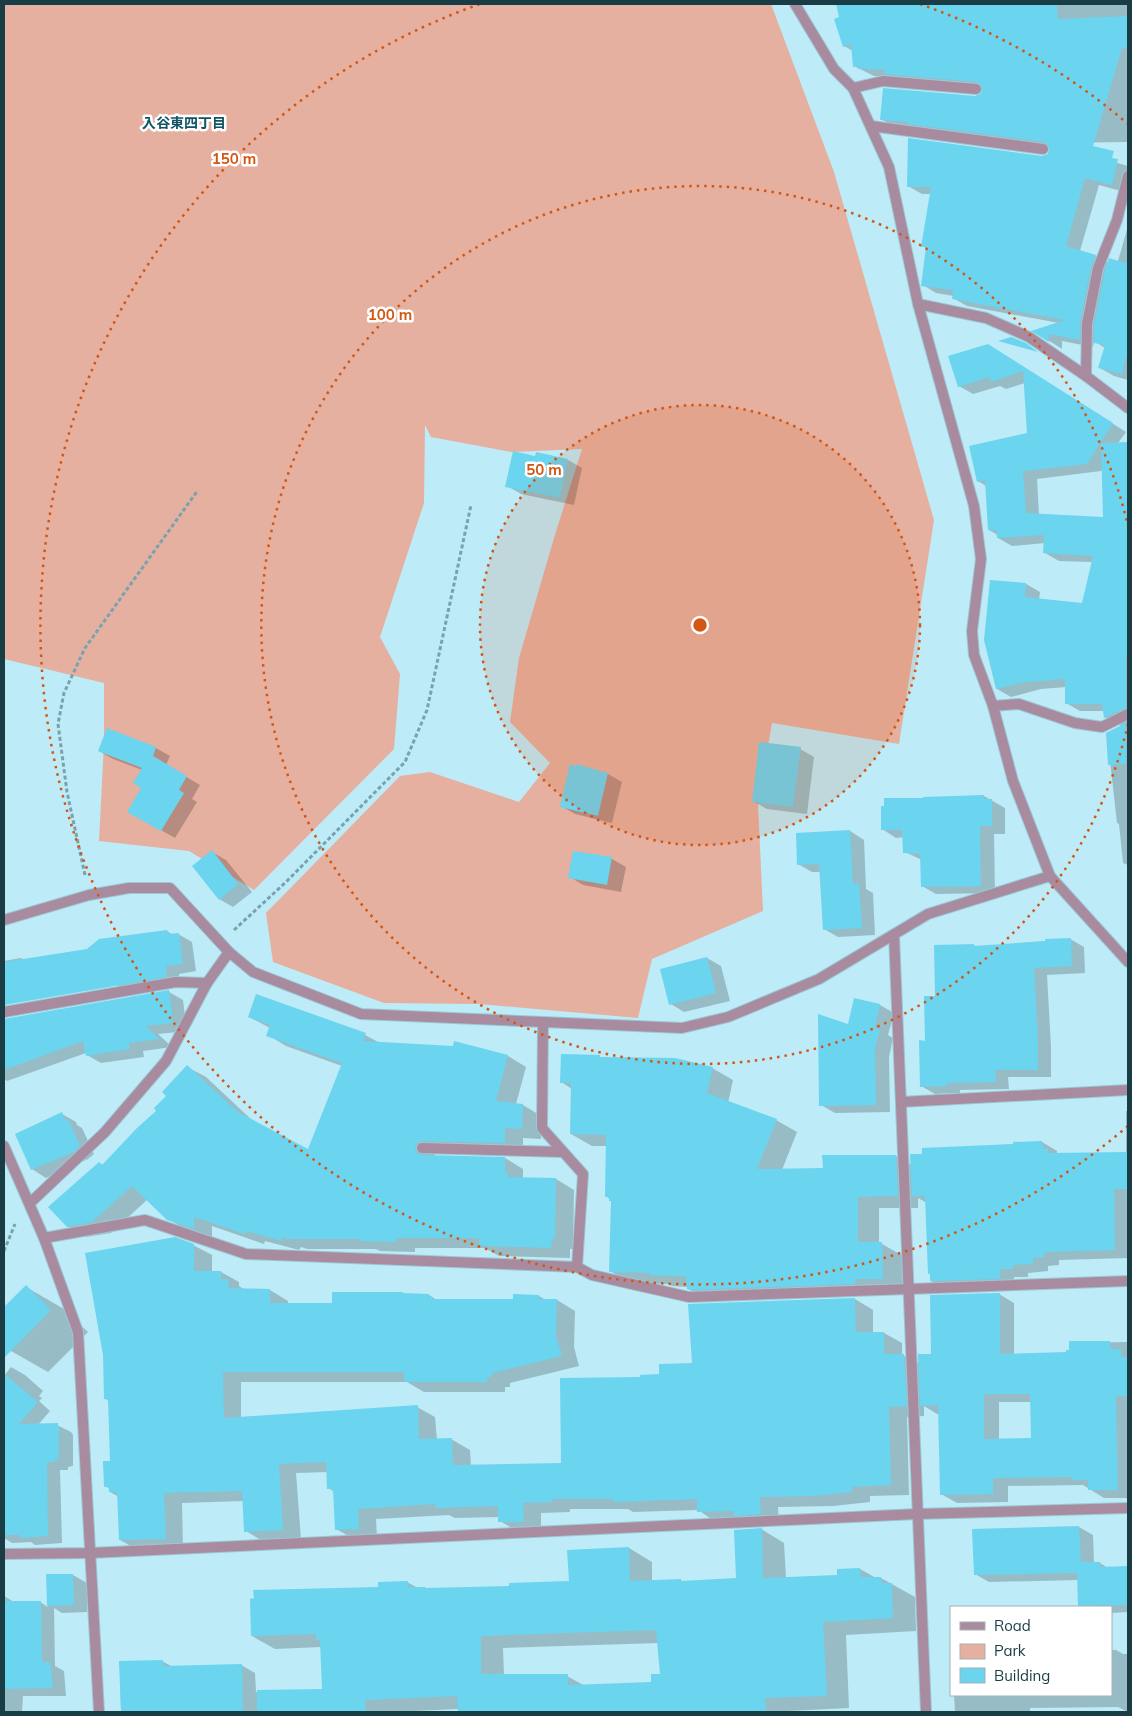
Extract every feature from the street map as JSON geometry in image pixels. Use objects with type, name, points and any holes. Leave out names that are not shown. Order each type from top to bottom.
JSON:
[{"type":"street","points":[[795,4],[834,69],[853,88],[889,167],[918,304],[974,506],[981,559],[972,631],[974,655],[993,706],[1013,781],[1050,876],[1128,962]]},
{"type":"street","points":[[853,88],[883,81],[976,89]]},
{"type":"street","points":[[871,126],[1043,149]]},
{"type":"street","points":[[1086,376],[1087,324],[1098,268],[1117,220],[1128,176]]},
{"type":"street","points":[[918,304],[986,318],[1029,338],[1128,407]]},
{"type":"street","points":[[993,706],[1019,704],[1075,724],[1102,727],[1128,714]]},
{"type":"street","points":[[4,920],[89,896],[129,888],[170,888],[229,952],[253,972],[361,1014],[682,1028],[728,1017],[818,979],[894,936],[928,914],[1050,876]]},
{"type":"street","points":[[894,936],[926,1712]]},
{"type":"street","points":[[30,1202],[104,1132],[166,1061],[207,983],[229,952]]},
{"type":"street","points":[[4,1012],[176,982],[207,983]]},
{"type":"street","points":[[543,1022],[542,1128],[582,1174],[577,1267]]},
{"type":"street","points":[[901,1102],[1128,1090]]},
{"type":"street","points":[[4,1146],[30,1202],[78,1332],[99,1712]]},
{"type":"street","points":[[422,1148],[563,1152]]},
{"type":"street","points":[[44,1238],[145,1220],[246,1254],[577,1267],[592,1275],[689,1297],[1128,1281]]},
{"type":"street","points":[[4,1554],[90,1553],[917,1514],[1128,1508]]},
{"type":"path","points":[[89,896],[67,792],[58,724],[64,693],[85,648],[198,490]]},
{"type":"path","points":[[221,942],[286,882],[405,762],[427,710],[471,505]]},
{"type":"green space","points":[[4,4],[771,4],[834,172],[934,520],[899,744],[772,723],[758,805],[763,911],[652,959],[638,1018],[479,1004],[384,1003],[273,962],[266,913],[400,776],[430,772],[519,802],[550,763],[510,722],[519,658],[582,449],[512,452],[431,437],[425,425],[424,503],[380,637],[400,674],[394,749],[254,890],[189,851],[99,841],[104,743],[104,683],[4,659]]},
{"type":"building","points":[[836,4],[1057,4],[1058,19],[1128,16],[1128,47],[1122,48],[1093,146],[1114,151],[1112,158],[1118,159],[1112,185],[1085,178],[1066,246],[1096,255],[1091,267],[1080,323],[1080,340],[1048,334],[1049,342],[1031,331],[1065,320],[952,299],[953,290],[921,286],[926,247],[921,247],[931,187],[907,187],[908,138],[1042,156],[1048,154],[1049,147],[1044,142],[908,124],[908,122],[880,120],[883,88],[975,96],[981,93],[982,87],[977,82],[884,74],[885,69],[867,70],[866,68],[858,69],[858,66],[853,67],[851,44],[843,47],[834,19],[839,17]]},
{"type":"building","points":[[1109,258],[1128,264],[1128,350],[1122,374],[1098,368],[1105,345],[1094,343],[1094,325]]},
{"type":"building","points":[[1011,337],[1026,343],[1038,352],[998,341]]},
{"type":"building","points":[[988,344],[1113,423],[1087,464],[1023,471],[1026,513],[1103,517],[1101,443],[1128,442],[1128,656],[1126,656],[1126,708],[1104,718],[1102,704],[1065,704],[1065,679],[1026,682],[996,689],[984,640],[990,580],[1026,583],[1025,597],[1082,603],[1093,556],[1043,553],[1044,535],[997,538],[996,530],[988,530],[985,480],[977,482],[969,446],[1027,433],[1023,371],[991,382],[990,377],[958,387],[948,356]]},
{"type":"building","points":[[513,451],[535,456],[536,452],[568,459],[560,498],[505,487]]},
{"type":"building","points":[[1126,723],[1126,764],[1108,765],[1106,733]]},
{"type":"building","points":[[107,728],[156,747],[153,756],[187,776],[179,790],[184,793],[161,831],[127,812],[141,788],[133,783],[142,768],[98,751]]},
{"type":"building","points":[[759,742],[801,747],[793,807],[752,802]]},
{"type":"building","points":[[570,764],[608,773],[598,816],[560,807]]},
{"type":"building","points":[[984,795],[984,799],[992,799],[992,826],[980,826],[981,886],[921,887],[920,854],[903,853],[902,830],[881,830],[881,806],[884,806],[884,798]]},
{"type":"building","points":[[850,830],[853,884],[859,883],[862,928],[823,930],[819,864],[797,865],[796,833]]},
{"type":"building","points":[[212,850],[238,884],[219,900],[192,866]]},
{"type":"building","points":[[573,851],[612,857],[607,885],[568,878]]},
{"type":"building","points":[[167,930],[168,934],[179,933],[183,964],[166,966],[167,977],[4,1005],[4,962],[87,949],[99,939]]},
{"type":"building","points":[[1071,938],[1072,966],[1034,968],[1038,1070],[995,1070],[996,1082],[947,1083],[947,1086],[920,1087],[919,1040],[925,1041],[924,996],[935,996],[934,945],[974,944],[974,946]]},
{"type":"building","points":[[707,957],[716,993],[669,1005],[660,969]]},
{"type":"building","points":[[169,990],[173,1023],[146,1026],[159,1039],[129,1043],[130,1049],[86,1056],[83,1041],[4,1070],[4,1019]]},
{"type":"building","points":[[256,994],[366,1033],[363,1041],[453,1046],[454,1041],[508,1055],[496,1101],[523,1104],[522,1129],[505,1128],[505,1143],[422,1141],[416,1144],[415,1148],[418,1154],[422,1155],[505,1157],[505,1173],[508,1173],[508,1177],[556,1178],[555,1239],[552,1239],[551,1248],[479,1246],[479,1238],[397,1238],[397,1242],[360,1241],[361,1239],[287,1239],[282,1237],[281,1241],[246,1231],[245,1234],[194,1217],[194,1229],[167,1220],[132,1186],[92,1222],[67,1227],[48,1207],[99,1162],[102,1165],[156,1111],[154,1108],[166,1096],[162,1092],[187,1065],[238,1112],[308,1149],[342,1063],[266,1036],[270,1025],[248,1017]]},
{"type":"building","points":[[854,998],[880,1004],[875,1027],[880,1029],[875,1049],[876,1105],[819,1106],[818,1014],[848,1024]]},
{"type":"building","points":[[561,1054],[600,1055],[600,1057],[675,1058],[713,1067],[707,1093],[777,1119],[757,1169],[823,1168],[822,1155],[896,1155],[898,1196],[858,1197],[858,1242],[882,1242],[883,1279],[855,1279],[855,1284],[690,1290],[687,1289],[686,1276],[609,1272],[611,1201],[609,1201],[609,1197],[605,1197],[606,1135],[570,1134],[571,1083],[560,1083]]},
{"type":"building","points":[[62,1112],[65,1120],[68,1119],[80,1146],[74,1152],[31,1170],[15,1134]]},
{"type":"building","points":[[1042,1141],[1043,1149],[1048,1149],[1048,1153],[1128,1152],[1128,1189],[1114,1189],[1115,1250],[1044,1252],[1045,1257],[1033,1258],[1033,1264],[1013,1265],[1013,1269],[1000,1269],[1000,1279],[930,1281],[930,1274],[928,1274],[925,1196],[912,1196],[910,1154],[922,1154],[922,1148]]},
{"type":"building","points":[[175,1237],[194,1244],[194,1271],[221,1271],[221,1279],[229,1279],[228,1288],[270,1289],[270,1303],[332,1303],[332,1292],[403,1292],[429,1294],[429,1297],[433,1297],[433,1299],[513,1299],[513,1294],[539,1295],[539,1299],[557,1299],[556,1336],[562,1356],[492,1373],[492,1377],[487,1377],[487,1382],[404,1382],[404,1372],[223,1372],[224,1418],[418,1405],[419,1439],[452,1438],[453,1465],[561,1463],[560,1378],[640,1377],[640,1375],[659,1374],[659,1364],[692,1363],[688,1304],[855,1298],[856,1332],[884,1332],[884,1354],[904,1354],[907,1406],[889,1407],[891,1485],[852,1487],[852,1492],[814,1496],[760,1497],[761,1514],[734,1516],[733,1511],[697,1512],[697,1499],[613,1502],[613,1499],[552,1499],[552,1502],[523,1503],[524,1522],[498,1522],[498,1506],[435,1508],[435,1504],[358,1509],[359,1529],[335,1530],[333,1489],[327,1489],[326,1462],[279,1464],[283,1530],[244,1532],[242,1491],[164,1493],[166,1539],[119,1540],[117,1492],[109,1492],[109,1487],[104,1487],[103,1461],[110,1461],[108,1399],[104,1399],[103,1355],[85,1253]]},
{"type":"building","points":[[26,1285],[51,1310],[4,1358],[4,1307]]},
{"type":"building","points":[[1000,1293],[1000,1354],[1066,1352],[1066,1350],[1069,1350],[1069,1341],[1110,1341],[1111,1349],[1121,1349],[1121,1357],[1128,1357],[1128,1396],[1116,1396],[1118,1490],[1088,1490],[1088,1480],[1072,1480],[1072,1477],[993,1478],[993,1494],[940,1495],[938,1405],[920,1406],[918,1354],[931,1354],[930,1295]],"holes":[[[984,1394],[1030,1394],[1031,1438],[984,1439]]]},
{"type":"building","points":[[4,1374],[38,1402],[19,1424],[58,1423],[59,1426],[59,1459],[55,1459],[55,1462],[47,1462],[48,1536],[20,1538],[20,1535],[4,1535]]},
{"type":"building","points":[[1079,1526],[1081,1562],[1100,1562],[1100,1567],[1128,1566],[1128,1605],[1078,1606],[1077,1573],[974,1575],[972,1529]]},
{"type":"building","points":[[762,1528],[763,1578],[837,1575],[837,1569],[860,1568],[861,1577],[881,1577],[882,1583],[892,1583],[893,1618],[823,1622],[827,1696],[765,1698],[766,1711],[458,1712],[457,1696],[365,1700],[366,1711],[257,1712],[257,1690],[322,1689],[320,1640],[316,1640],[316,1634],[251,1636],[250,1599],[254,1598],[253,1590],[378,1587],[378,1582],[408,1581],[408,1587],[426,1588],[509,1586],[509,1583],[569,1581],[567,1550],[629,1547],[630,1581],[736,1578],[734,1530]],"holes":[[[656,1630],[660,1674],[651,1674],[651,1682],[571,1685],[568,1685],[568,1674],[481,1674],[481,1636]]]},
{"type":"building","points":[[46,1574],[73,1574],[74,1605],[47,1606]]},
{"type":"building","points":[[4,1601],[41,1601],[42,1662],[50,1662],[53,1688],[4,1689]]},
{"type":"building","points":[[163,1660],[163,1666],[242,1664],[243,1711],[121,1712],[119,1661]]},
{"type":"district","name":"入谷東四丁目","points":[[184,123]]}]
